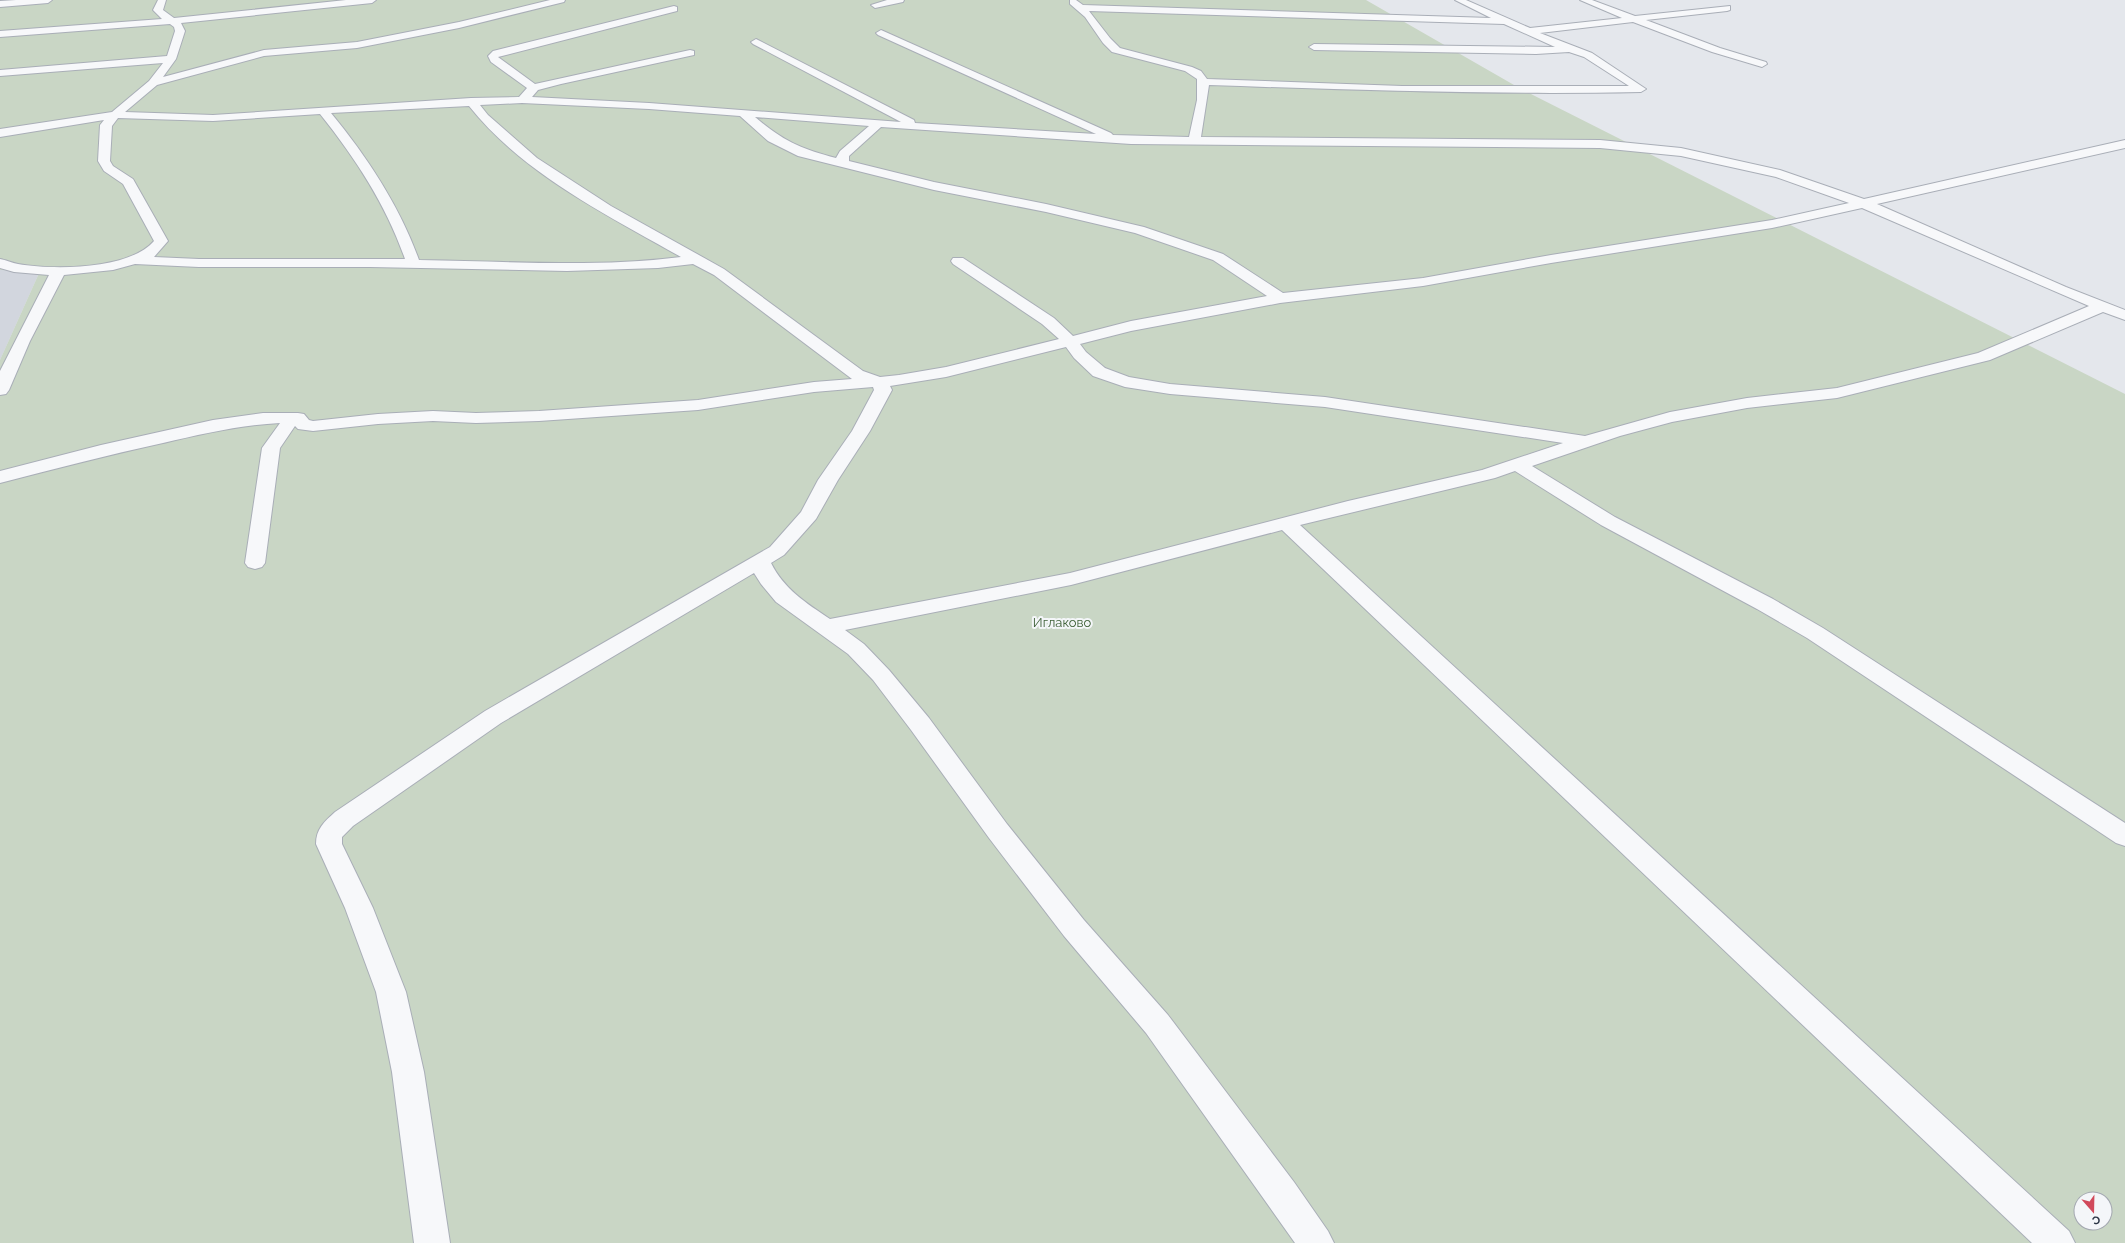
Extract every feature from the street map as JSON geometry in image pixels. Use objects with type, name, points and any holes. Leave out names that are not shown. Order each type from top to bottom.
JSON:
[{"type":"street","points":[[0,4],[48,0]]},
{"type":"street","points":[[0,263],[7,267],[28,271],[58,272],[87,269],[134,260],[150,254],[159,247],[161,241],[128,182],[108,168],[104,161],[106,126],[115,115],[153,83],[171,59],[180,31],[179,26],[174,21],[161,15],[158,10],[162,0]]},
{"type":"street","points":[[0,34],[174,21],[372,0]]},
{"type":"street","points":[[153,83],[264,53],[356,45],[459,25],[561,0]]},
{"type":"street","points":[[875,5],[900,0]]},
{"type":"street","points":[[1070,0],[1081,8],[1114,48],[1123,54],[1196,72],[1202,78],[1203,89],[1194,141]]},
{"type":"street","points":[[1202,82],[1402,89],[1641,89],[1588,55],[1570,49],[1508,20],[1459,0]]},
{"type":"street","points":[[1584,0],[1716,50],[1762,64]]},
{"type":"street","points":[[1081,8],[1508,20]]},
{"type":"street","points":[[1531,31],[1727,8]]},
{"type":"street","points":[[533,88],[493,56],[507,49],[674,9]]},
{"type":"street","points":[[881,32],[1115,139]]},
{"type":"street","points":[[756,42],[920,127]]},
{"type":"street","points":[[1314,47],[1536,50],[1570,49]]},
{"type":"street","points":[[522,100],[530,94],[533,88],[690,53]]},
{"type":"street","points":[[0,73],[171,59]]},
{"type":"street","points":[[0,133],[115,115],[213,118],[471,101],[522,100],[649,106],[920,127],[1115,139],[1600,144],[1681,152],[1780,174],[1865,204],[2061,290],[2125,315]]},
{"type":"street","points":[[471,101],[484,117],[518,147],[564,182],[696,259],[742,289],[857,375],[880,382]]},
{"type":"street","points":[[323,110],[363,160],[384,195],[404,237],[413,264]]},
{"type":"street","points":[[743,113],[772,138],[802,153],[843,164],[1139,230],[1192,247],[1218,257],[1280,298]]},
{"type":"street","points":[[843,164],[842,159],[844,154],[879,123]]},
{"type":"street","points":[[0,478],[70,458],[237,421],[266,417],[298,418],[304,425],[313,426],[378,419],[433,416],[476,418],[539,416],[698,405],[814,387],[880,382],[946,372],[1132,326],[1280,298],[1423,282],[1551,259],[1772,224],[2125,144]]},
{"type":"street","points":[[134,260],[199,263],[413,264],[567,267],[658,264],[696,259]]},
{"type":"street","points":[[958,261],[1022,302],[1048,321],[1070,341],[1080,355],[1099,372],[1125,382],[1170,389],[1325,402],[1586,441]]},
{"type":"street","points":[[0,390],[22,341],[58,272]]},
{"type":"street","points":[[826,627],[1071,579],[1355,505],[1438,487],[1586,441],[1663,419],[1704,410],[1837,393],[1984,357],[2050,330],[2102,306]]},
{"type":"street","points":[[432,1243],[408,1072],[390,992],[359,908],[329,844],[329,834],[344,819],[493,716],[777,551],[809,516],[828,480],[861,431],[881,396],[883,390],[880,382]]},
{"type":"street","points":[[255,563],[271,448],[292,418]]},
{"type":"street","points":[[1516,464],[1608,521],[1765,604],[1814,633],[2125,836]]},
{"type":"street","points":[[1286,523],[2057,1243]]},
{"type":"street","points":[[760,562],[768,579],[784,597],[856,649],[881,675],[920,724],[998,831],[1074,928],[1157,1024],[1282,1194],[1316,1243]]},
{"type":"shaded area","points":[[0,270],[40,271],[0,360]]},
{"type":"green space","name":"Иглаково","points":[[0,0],[1366,0],[1521,89],[2125,394],[2125,1243],[0,1243],[0,360],[40,271],[0,270]]}]
